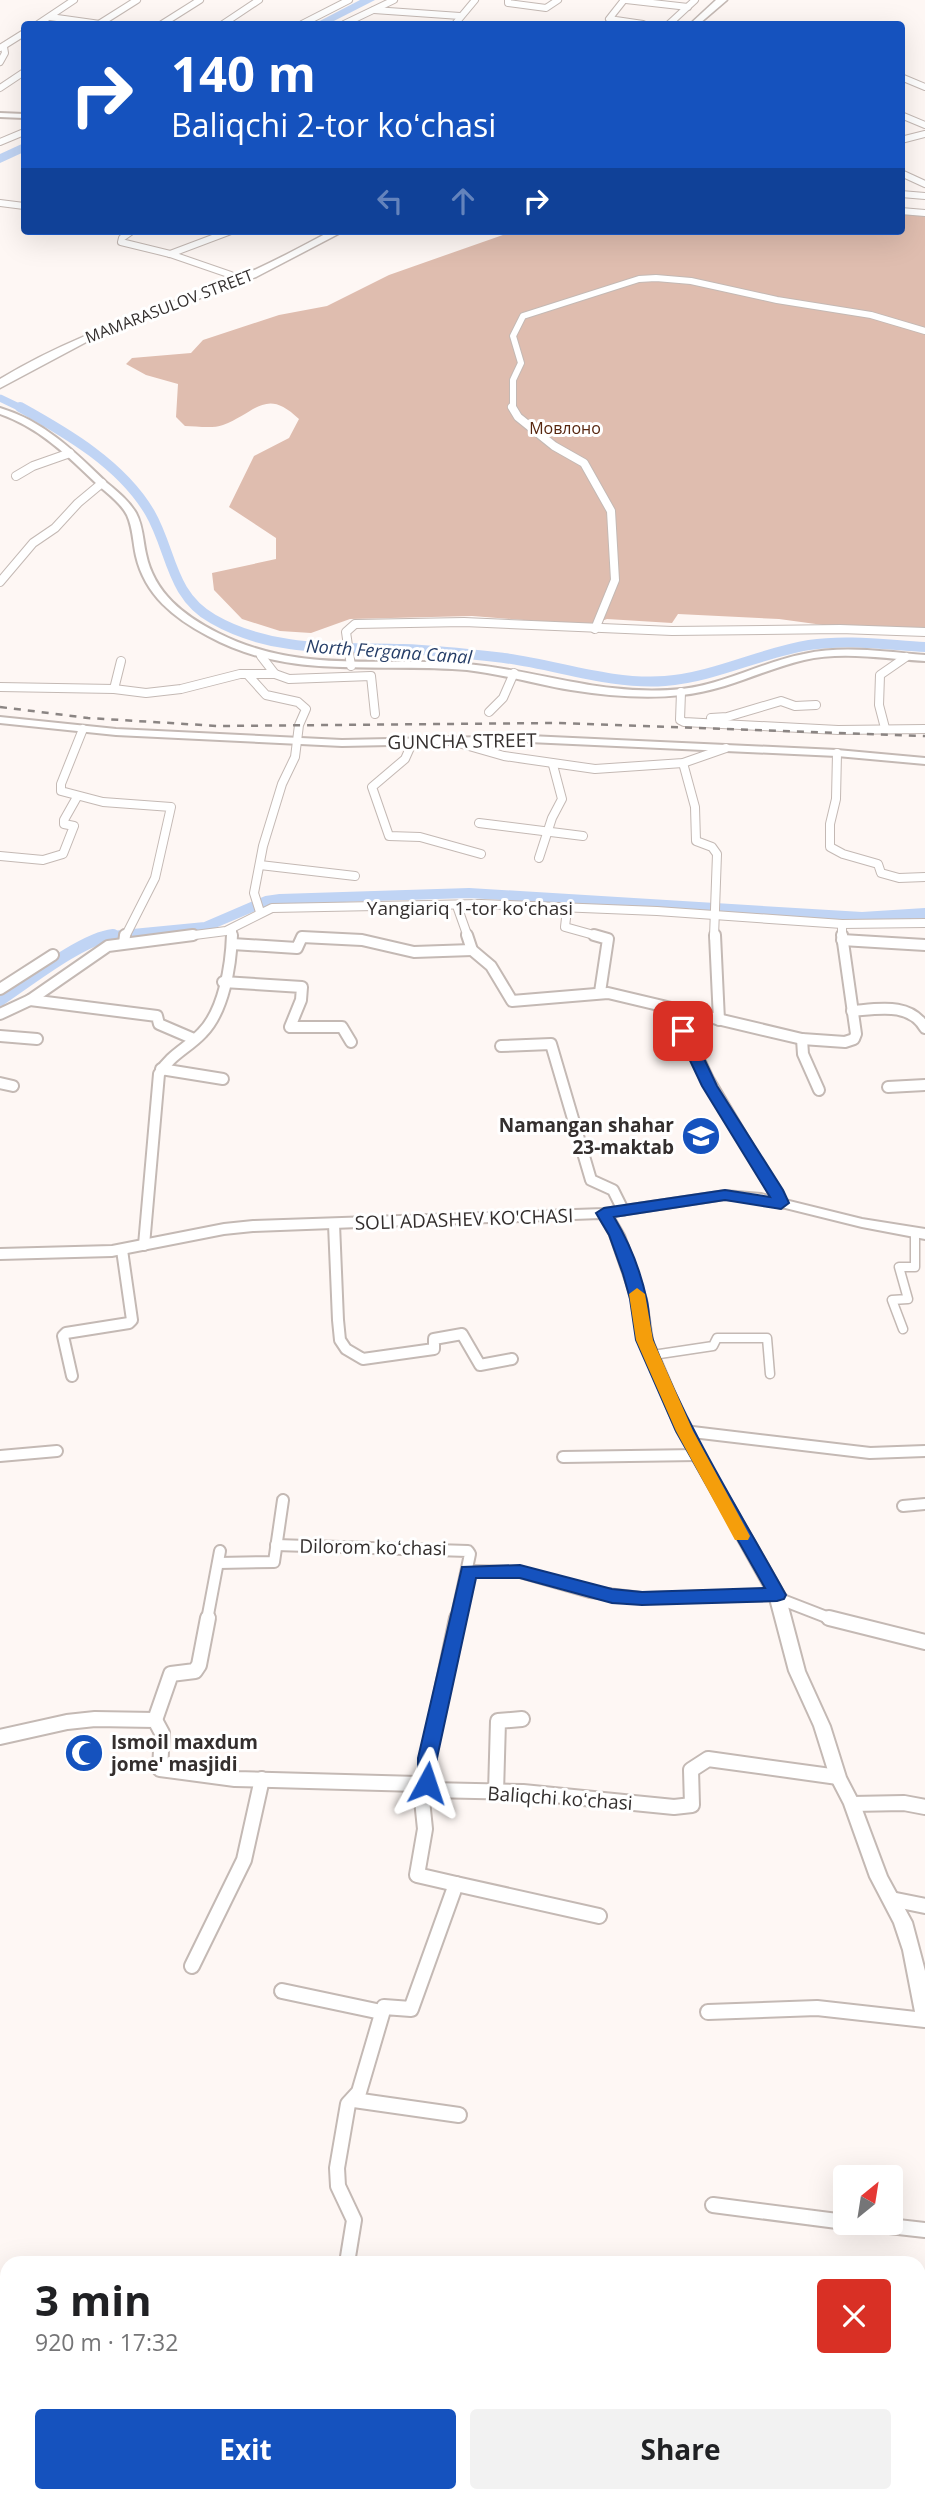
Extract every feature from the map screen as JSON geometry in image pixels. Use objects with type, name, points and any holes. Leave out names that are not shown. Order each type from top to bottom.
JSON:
[{"type":"main road","points":[[688,21],[712,0]]},
{"type":"main road","points":[[698,21],[722,0]]},
{"type":"main road","name":"MAMARASULOV STREET","points":[[1,380],[20,359],[74,334],[231,275],[314,235]]},
{"type":"main road","name":"MAMARASULOV STREET","points":[[1,380],[81,339],[241,280],[331,235]]},
{"type":"street","points":[[43,21],[74,0]]},
{"type":"street","points":[[104,21],[137,0]]},
{"type":"street","points":[[167,21],[200,0]]},
{"type":"street","points":[[228,21],[259,0]]},
{"type":"street","points":[[308,21],[349,0]]},
{"type":"street","points":[[350,21],[394,0]]},
{"type":"street","points":[[457,21],[475,0]]},
{"type":"street","points":[[508,0],[512,4],[548,8],[558,0]]},
{"type":"street","points":[[623,21],[610,19],[625,0],[688,7]]},
{"type":"street","points":[[672,21],[695,0]]},
{"type":"street","points":[[374,10],[460,16]]},
{"type":"street","points":[[50,17],[78,21]]},
{"type":"street","points":[[0,62],[5,53],[2,48],[21,35]]},
{"type":"street","points":[[0,88],[21,74]]},
{"type":"street","points":[[905,79],[925,87]]},
{"type":"street","points":[[0,115],[21,116]]},
{"type":"street","points":[[905,117],[925,125]]},
{"type":"street","points":[[0,142],[21,133]]},
{"type":"street","points":[[905,138],[925,134]]},
{"type":"street","points":[[905,175],[925,184]]},
{"type":"street","points":[[905,194],[925,196]]},
{"type":"street","points":[[0,203],[21,206]]},
{"type":"street","points":[[905,211],[925,212]]},
{"type":"street","points":[[126,235],[121,242],[170,254],[231,275]]},
{"type":"street","points":[[170,254],[220,235]]},
{"type":"street","points":[[595,629],[615,580],[611,510],[584,463],[554,446],[518,417],[512,407],[513,380],[521,363],[513,347],[513,337],[523,316],[626,282],[652,278],[715,284],[772,299],[890,319],[925,331]]},
{"type":"street","points":[[0,411],[30,424],[70,453],[132,515],[146,578],[160,598],[214,636],[261,656],[300,665],[424,663],[514,673],[589,690],[681,692],[719,686],[790,660],[816,655],[925,658]]},
{"type":"street","points":[[16,476],[33,466],[70,453]]},
{"type":"street","points":[[0,582],[33,543],[55,528],[78,503],[102,483]]},
{"type":"street","points":[[351,664],[346,632],[355,624],[464,622],[595,629],[925,632]]},
{"type":"street","points":[[261,656],[275,674]]},
{"type":"street","points":[[885,728],[879,705],[880,675],[906,657]]},
{"type":"street","points":[[114,688],[121,661]]},
{"type":"street","points":[[489,712],[503,698],[514,673]]},
{"type":"street","points":[[0,687],[114,688],[137,693],[157,692],[240,674],[275,674],[295,679],[371,676],[375,714]]},
{"type":"street","points":[[248,676],[265,695],[298,702],[305,707],[299,725],[299,741],[268,824],[254,900],[260,911]]},
{"type":"street","points":[[681,692],[681,718],[684,722],[838,730],[925,729]]},
{"type":"street","points":[[681,718],[720,718],[781,701],[795,706],[817,705]]},
{"type":"street","name":"GUNCHA STREET","points":[[0,720],[83,729],[299,741],[529,739],[837,753],[925,761]]},
{"type":"street","points":[[83,729],[60,789],[64,793],[103,802],[171,807],[162,854],[150,889],[125,937]]},
{"type":"street","points":[[448,740],[504,756],[595,769],[683,764],[726,748]]},
{"type":"street","points":[[413,741],[401,764],[372,787],[389,836],[420,837],[481,854]]},
{"type":"street","points":[[837,753],[836,799],[830,824],[830,847],[842,854],[878,864],[881,873],[892,878],[911,880],[925,877]]},
{"type":"street","points":[[683,764],[695,807],[696,841],[712,847],[718,854],[714,952],[719,1020]]},
{"type":"street","points":[[539,859],[562,799],[553,765]]},
{"type":"street","points":[[0,856],[43,860],[63,854],[74,828],[64,824],[64,820],[77,797]]},
{"type":"street","points":[[479,823],[583,836]]},
{"type":"street","points":[[260,865],[355,876]]},
{"type":"street","name":"Yangiariq 1-tor koʻchasi","points":[[0,1014],[30,1000],[101,950],[125,937],[201,936],[232,930],[260,911],[272,908],[481,904],[567,909],[717,910],[842,924],[925,923]]},
{"type":"street","points":[[457,906],[472,950]]},
{"type":"street","points":[[567,909],[565,927],[608,939],[600,992]]},
{"type":"street","points":[[232,944],[297,948],[302,937],[362,940],[414,952],[472,950],[484,956],[513,1001],[600,992],[639,998],[802,1039],[849,1041],[856,1034],[842,924]]},
{"type":"street","points":[[144,1245],[155,1096],[161,1069],[172,1055],[194,1039],[211,1021],[232,944],[232,930]]},
{"type":"street","points":[[842,940],[925,945]]},
{"type":"street","points":[[0,989],[52,955]]},
{"type":"street","points":[[223,982],[302,987],[304,991],[290,1027],[342,1027],[351,1042]]},
{"type":"street","points":[[30,1000],[157,1016],[159,1024],[194,1039]]},
{"type":"street","points":[[675,1009],[692,1053],[709,1086],[769,1179],[781,1203]]},
{"type":"street","points":[[852,1011],[903,1010],[921,1018],[925,1028]]},
{"type":"street","points":[[0,1036],[37,1039]]},
{"type":"street","points":[[802,1039],[803,1054],[819,1090]]},
{"type":"street","points":[[501,1046],[551,1044],[591,1180],[613,1189],[623,1210]]},
{"type":"street","points":[[161,1069],[223,1079]]},
{"type":"street","points":[[0,1083],[13,1086]]},
{"type":"street","points":[[888,1087],[925,1084]]},
{"type":"street","name":"SOLI ADASHEV KO'CHASI","points":[[0,1254],[88,1254],[122,1250],[224,1228],[604,1213],[725,1195],[781,1203],[862,1223],[920,1233]]},
{"type":"street","points":[[604,1213],[617,1235],[631,1274],[639,1299],[645,1340],[684,1431],[777,1595],[797,1671],[822,1726],[838,1777],[852,1804],[869,1853],[903,1922],[912,1950],[925,2019],[817,2008],[708,2012]]},
{"type":"street","points":[[334,1224],[333,1270],[340,1340],[352,1354],[371,1358],[434,1349],[434,1339],[461,1334],[465,1335],[480,1365],[512,1359]]},
{"type":"street","points":[[903,1329],[892,1300],[908,1299],[899,1268],[915,1267],[920,1233]]},
{"type":"street","points":[[72,1376],[63,1336],[66,1333],[129,1323],[132,1320],[122,1250]]},
{"type":"street","points":[[653,1354],[713,1346],[717,1338],[767,1338],[770,1374]]},
{"type":"street","points":[[684,1431],[870,1453],[925,1451]]},
{"type":"street","points":[[0,1456],[57,1451]]},
{"type":"street","points":[[564,1457],[697,1455]]},
{"type":"street","points":[[276,1545],[283,1500]]},
{"type":"street","points":[[903,1506],[925,1504]]},
{"type":"street","name":"Dilorom koʻchasi","points":[[155,1720],[171,1674],[195,1671],[200,1665],[219,1557],[271,1563],[274,1562],[276,1545],[466,1550],[470,1554],[468,1571],[428,1758],[427,1783],[421,1790],[420,1805],[425,1829],[417,1875],[456,1884]]},
{"type":"street","points":[[468,1571],[520,1572],[590,1592],[632,1598],[777,1595],[785,1601],[845,1624],[925,1642]]},
{"type":"street","points":[[496,1793],[498,1721],[522,1719]]},
{"type":"street","points":[[0,1737],[86,1720],[155,1720]]},
{"type":"street","name":"Baliqchi koʻchasi","points":[[155,1720],[164,1735],[158,1763],[160,1769],[235,1779],[424,1786],[429,1790],[523,1792],[674,1807],[690,1805],[693,1802],[691,1770],[708,1759],[838,1777]]},
{"type":"street","points":[[192,1966],[244,1860],[262,1779]]},
{"type":"street","points":[[852,1804],[904,1803],[925,1807]]},
{"type":"street","points":[[348,2256],[354,2220],[338,2186],[337,2168],[348,2104],[359,2092],[384,2007],[411,2009],[456,1884],[598,1916]]},
{"type":"street","points":[[891,1899],[925,1906]]},
{"type":"street","points":[[282,1991],[381,2012]]},
{"type":"street","points":[[354,2099],[459,2115]]},
{"type":"street","points":[[713,2205],[833,2220]]},
{"type":"street","points":[[903,2228],[925,2230]]},
{"type":"green space","name":"Мовлоно","points":[[905,213],[925,214],[925,629],[823,625],[779,619],[678,614],[672,623],[607,619],[593,624],[574,624],[472,616],[350,619],[311,633],[280,631],[242,619],[214,590],[212,573],[276,559],[276,538],[229,507],[254,456],[289,438],[299,419],[288,410],[269,403],[223,425],[185,426],[176,417],[178,384],[146,375],[126,364],[132,358],[191,353],[203,340],[279,315],[327,306],[389,275],[503,235],[905,235]]},
{"type":"waterway","points":[[326,21],[369,0]]},
{"type":"waterway","points":[[0,159],[21,148]]},
{"type":"waterway","name":"North Fergana Canal","points":[[0,398],[23,409]]},
{"type":"waterway","name":"North Fergana Canal","points":[[20,407],[74,439],[109,465],[150,513],[188,598],[213,619],[258,638],[330,648],[479,655],[604,677],[645,681],[684,679],[773,653],[823,643],[852,642],[925,647]]},
{"type":"waterway","points":[[107,937],[205,927],[266,901],[280,899],[469,893],[862,917],[925,913]]},
{"type":"waterway","points":[[107,937],[113,935]]},
{"type":"waterway","points":[[102,937],[107,937]]},
{"type":"waterway","points":[[0,1000],[71,952],[107,937]]},
{"type":"railway","points":[[0,707],[88,718],[218,726],[557,723],[925,736]]},
{"type":"slow traffic","points":[[637,1294],[645,1340],[661,1372],[684,1431],[742,1536]]},
{"type":"place","name":"Namangan shahar 23-maktab","points":[[701,1136]]},
{"type":"place","name":"Ismoil maxdum jome' masjidi","points":[[84,1753]]},
{"type":"route","points":[[427,1783],[428,1758],[468,1571],[534,1574],[590,1592],[612,1596],[642,1598],[777,1595],[684,1431],[661,1372],[645,1340],[639,1299],[631,1274],[612,1223],[604,1213],[725,1195],[761,1198],[781,1203],[709,1086],[683,1031]]}]
